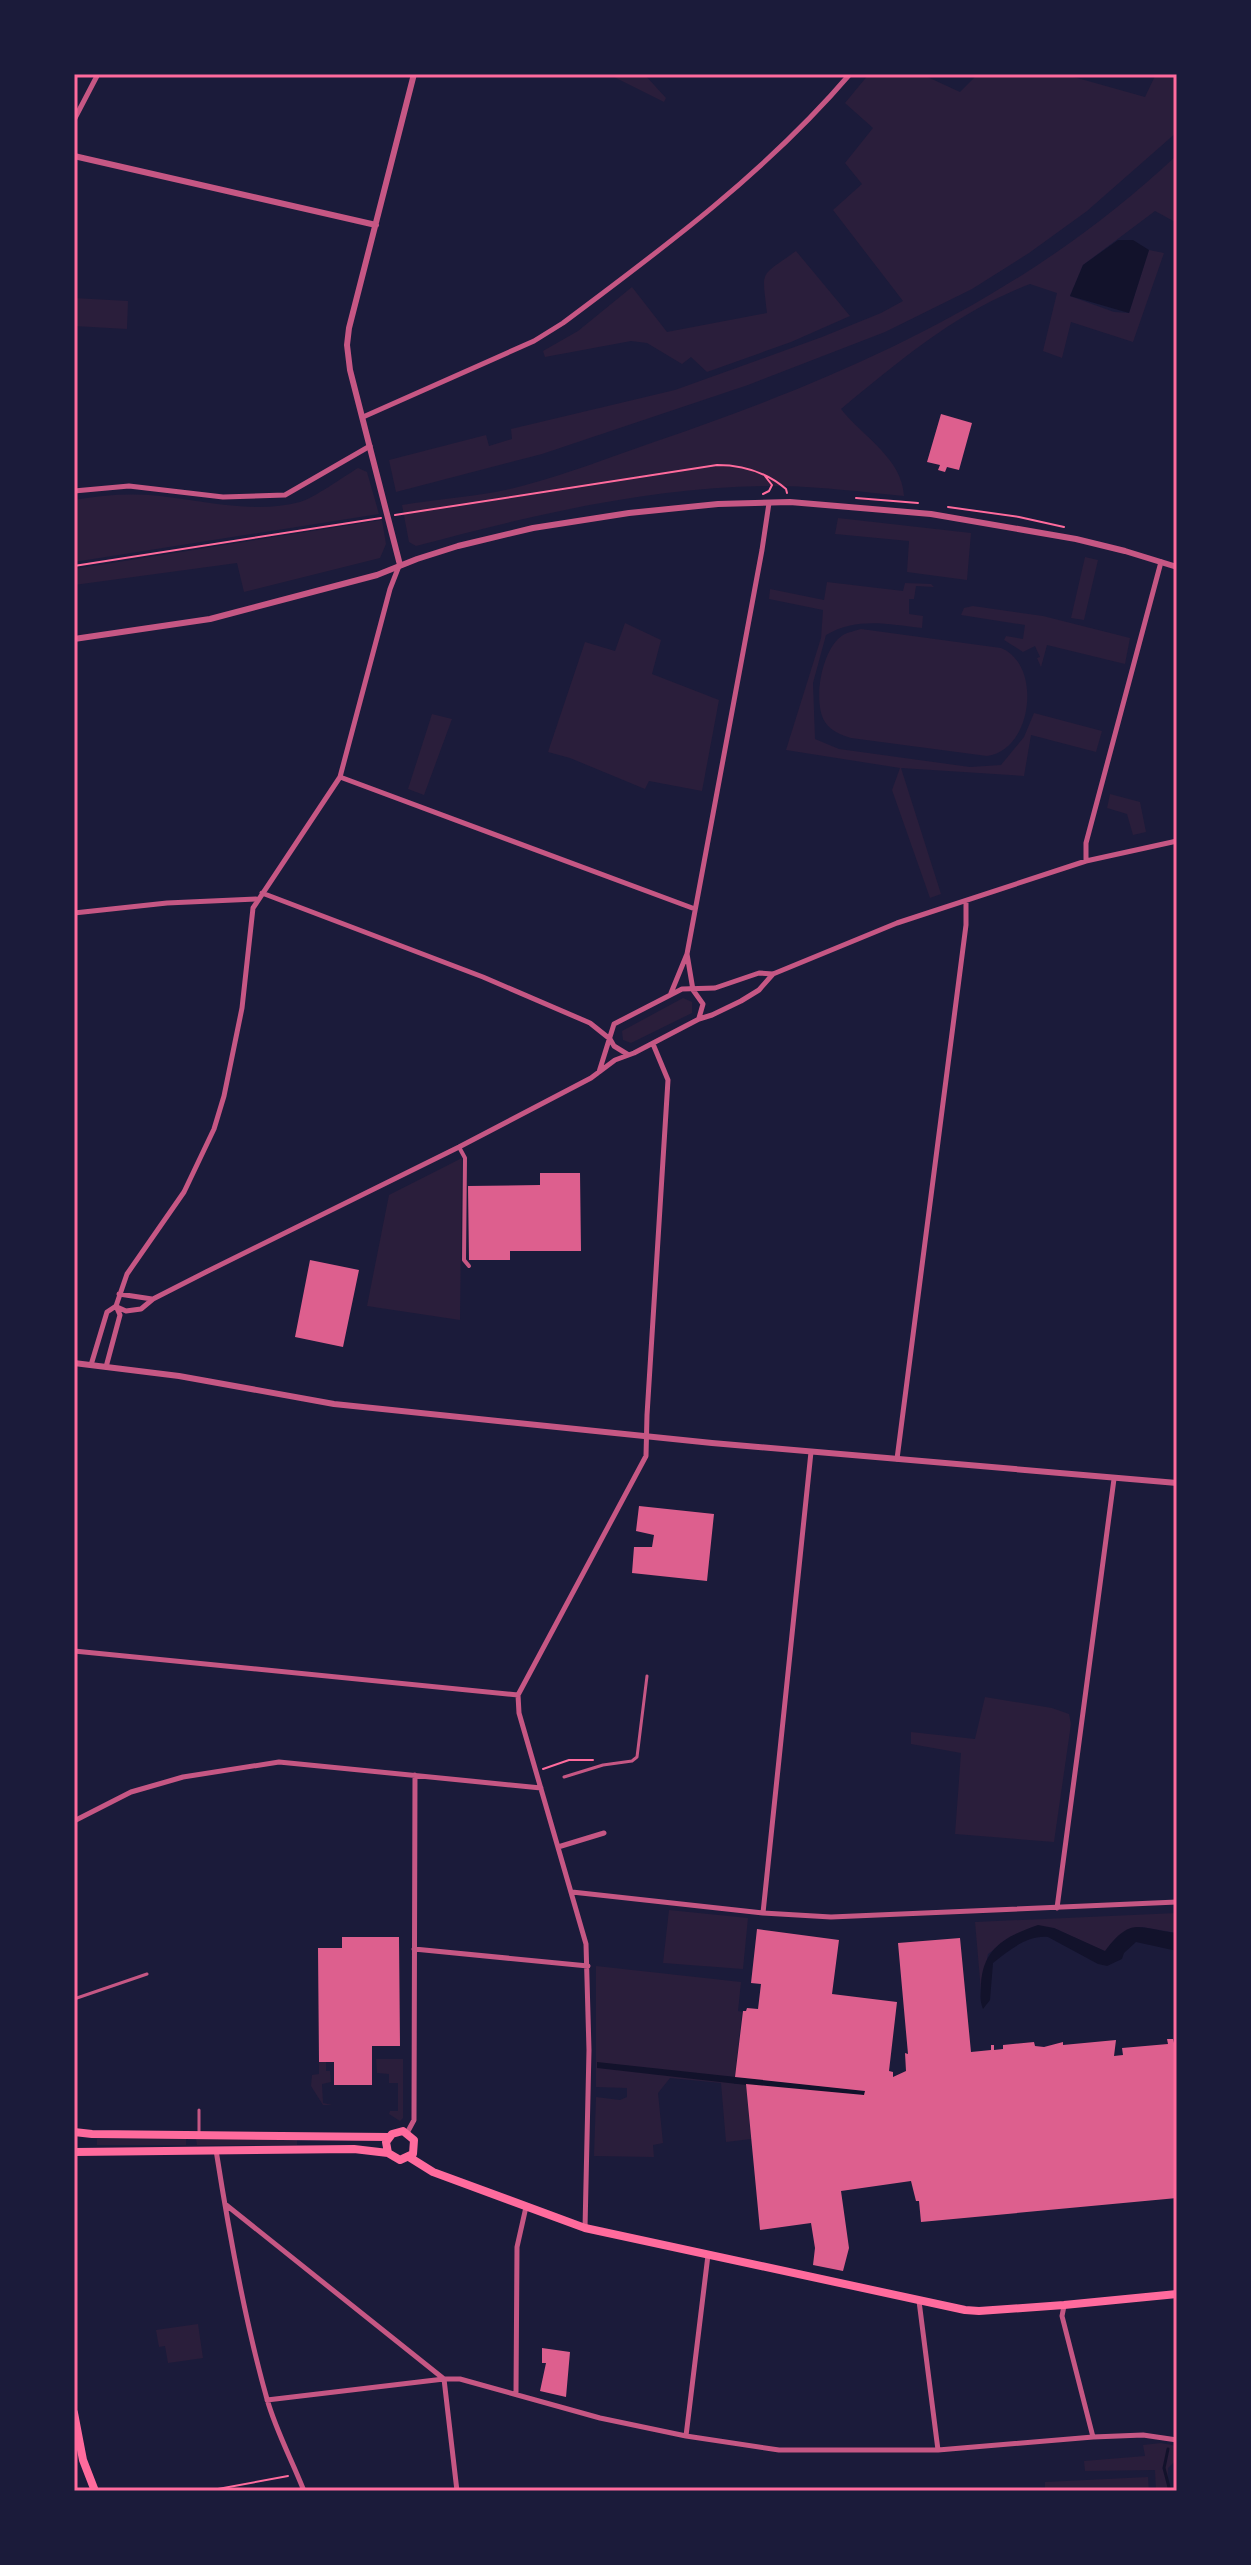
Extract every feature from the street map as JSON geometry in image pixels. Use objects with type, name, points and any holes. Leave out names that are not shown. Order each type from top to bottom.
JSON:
[{"type":"main road","points":[[409,2157],[415,2144],[407,2133],[399,2131],[389,2137],[74,2133],[78,2143],[74,2152],[366,2149],[388,2153],[396,2159],[409,2157],[433,2172],[585,2228],[919,2301],[979,2311],[1177,2294]]},
{"type":"main road","points":[[388,2153],[389,2137]]},
{"type":"main road","points":[[74,2413],[83,2460],[95,2491]]},
{"type":"street","points":[[74,120],[98,74]]},
{"type":"street","points":[[106,1367],[120,1315],[116,1306],[127,1274],[184,1192],[214,1129],[236,1043],[251,913],[257,899],[340,777],[390,589],[400,565],[350,370],[347,345],[414,74]]},
{"type":"street","points":[[363,417],[534,341],[563,323],[745,182],[850,74]]},
{"type":"street","points":[[74,156],[376,225]]},
{"type":"street","points":[[74,491],[129,486],[223,497],[285,495],[370,446]]},
{"type":"street","points":[[670,994],[687,954],[769,503]]},
{"type":"street","points":[[74,639],[210,619],[377,575],[400,565],[498,536],[585,519],[673,508],[769,503],[861,507],[999,524],[1125,551],[1177,567]]},
{"type":"street","points":[[1086,861],[1086,843],[1161,562]]},
{"type":"street","points":[[340,777],[695,909]]},
{"type":"street","points":[[599,1072],[614,1024],[682,989],[715,988],[759,973],[773,974],[897,923],[1086,861],[1177,841]]},
{"type":"street","points":[[262,893],[483,977],[590,1023],[627,1054]]},
{"type":"street","points":[[74,913],[167,903],[257,899]]},
{"type":"street","points":[[897,1460],[966,925],[966,901]]},
{"type":"street","points":[[687,954],[693,990],[703,1004],[699,1019]]},
{"type":"street","points":[[116,1306],[134,1311],[459,1147],[627,1054],[759,990],[773,974]]},
{"type":"street","points":[[585,2228],[586,1944],[519,1713],[518,1695],[646,1456],[668,1080],[662,1059],[653,1044]]},
{"type":"street","points":[[459,1147],[465,1158],[464,1260],[469,1266]]},
{"type":"street","points":[[119,1294],[153,1299]]},
{"type":"street","points":[[91,1365],[107,1312],[116,1306]]},
{"type":"street","points":[[74,1363],[179,1376],[334,1404],[648,1437],[1177,1483]]},
{"type":"street","points":[[763,1913],[811,1452]]},
{"type":"street","points":[[1057,1908],[1114,1479]]},
{"type":"street","points":[[74,1651],[518,1695]]},
{"type":"street","points":[[74,1821],[131,1792],[183,1777],[279,1762],[542,1785]]},
{"type":"street","points":[[407,2133],[414,2120],[415,1775]]},
{"type":"street","points":[[558,1847],[604,1833]]},
{"type":"street","points":[[571,1892],[763,1913],[831,1917],[1177,1902]]},
{"type":"street","points":[[414,1949],[588,1966]]},
{"type":"street","points":[[216,2150],[267,2400],[304,2491]]},
{"type":"street","points":[[225,2203],[444,2379],[457,2491]]},
{"type":"street","points":[[516,2394],[517,2247],[526,2207]]},
{"type":"street","points":[[686,2436],[708,2255]]},
{"type":"street","points":[[919,2301],[938,2450]]},
{"type":"street","points":[[1064,2305],[1062,2316],[1093,2437]]},
{"type":"street","points":[[267,2400],[460,2379],[600,2418],[686,2436],[779,2450],[938,2450],[1143,2435],[1177,2440]]},
{"type":"lane","points":[[564,1777],[603,1765],[632,1761],[637,1757],[647,1676]]},
{"type":"lane","points":[[74,1999],[147,1974]]},
{"type":"lane","points":[[199,2110],[199,2134]]},
{"type":"path","points":[[74,566],[703,466],[740,466],[780,484],[787,493]]},
{"type":"path","points":[[762,494],[769,491],[772,485],[764,475]]},
{"type":"path","points":[[536,1771],[569,1760],[593,1760]]},
{"type":"path","points":[[207,2491],[297,2474]]},
{"type":"shaded area","points":[[608,74],[644,74],[666,98],[664,102]]},
{"type":"shaded area","points":[[869,74],[921,74],[960,92],[978,74],[1063,74],[1145,97],[1156,74],[1177,74],[1177,132],[1087,211],[1029,253],[972,289],[885,332],[748,385],[542,454],[396,492],[389,460],[486,435],[489,446],[512,439],[511,429],[675,390],[822,337],[903,301],[833,210],[862,184],[845,163],[873,128],[845,103]]},
{"type":"shaded area","points":[[1177,155],[1177,223],[1155,211],[1083,265],[1070,296],[1114,312],[1129,313],[1149,250],[1164,253],[1133,342],[1071,322],[1062,358],[1043,351],[1057,293],[1030,284],[953,323],[841,409],[889,459],[902,482],[904,496],[783,486],[690,490],[552,513],[416,546],[409,542],[402,505],[508,489],[572,471],[797,389],[932,327],[997,291],[1059,250],[1119,205]]},
{"type":"shaded area","points":[[1118,240],[1133,240],[1149,250],[1129,313],[1070,296],[1083,265]]},
{"type":"shaded area","points":[[796,251],[850,316],[791,342],[707,372],[691,357],[682,364],[647,343],[631,341],[545,357],[543,351],[578,331],[632,287],[667,332],[767,313],[766,275]]},
{"type":"shaded area","points":[[74,298],[128,301],[127,329],[74,326]]},
{"type":"shaded area","points":[[358,468],[367,472],[379,514],[74,562],[74,500],[138,495],[266,507],[306,500]]},
{"type":"shaded area","points":[[838,518],[971,533],[967,580],[907,572],[909,541],[835,534]]},
{"type":"shaded area","points":[[382,520],[386,544],[380,558],[244,592],[237,563],[74,585],[74,569]]},
{"type":"shaded area","points":[[1085,557],[1098,560],[1084,620],[1071,618]]},
{"type":"shaded area","points":[[827,582],[903,591],[905,583],[931,584],[934,587],[916,586],[914,599],[909,599],[909,614],[923,616],[922,628],[861,624],[826,635],[813,683],[815,739],[839,749],[970,767],[1001,765],[1024,737],[1034,713],[1102,731],[1096,752],[1031,735],[1024,776],[901,768],[941,894],[930,898],[892,790],[900,768],[786,750],[821,638],[823,610],[769,599],[770,589],[824,600]]},
{"type":"shaded area","points":[[973,606],[1043,616],[1130,638],[1125,664],[1047,645],[1041,667],[1035,646],[1023,652],[1004,640],[1006,636],[1023,639],[1025,625],[961,615],[964,608]]},
{"type":"shaded area","points":[[625,623],[661,640],[652,674],[719,700],[702,791],[649,781],[645,789],[548,752],[585,642],[615,651]]},
{"type":"shaded area","points":[[861,629],[1001,648],[1014,657],[1023,671],[1027,706],[1014,739],[1002,751],[987,756],[851,738],[833,730],[821,713],[821,676],[836,642],[845,634]]},
{"type":"shaded area","points":[[432,714],[452,719],[424,795],[408,789]]},
{"type":"shaded area","points":[[1110,794],[1140,802],[1146,832],[1133,835],[1127,814],[1107,808]]},
{"type":"shaded area","points":[[683,998],[692,1002],[692,1013],[631,1043],[623,1040],[622,1031]]},
{"type":"shaded area","points":[[462,1158],[460,1320],[367,1306],[389,1195]]},
{"type":"shaded area","points":[[985,1697],[1052,1708],[1069,1714],[1071,1724],[1054,1842],[955,1834],[961,1753],[911,1744],[911,1732],[975,1739]]},
{"type":"shaded area","points":[[669,1910],[748,1918],[743,1969],[663,1963]]},
{"type":"shaded area","points":[[1177,1913],[1177,1933],[1142,1927],[1110,1945],[1105,1952],[1054,1928],[1015,1935],[988,1954],[981,1991],[975,1922]]},
{"type":"shaded area","points":[[1038,1925],[1054,1928],[1105,1951],[1122,1932],[1145,1927],[1177,1933],[1177,1951],[1136,1942],[1122,1959],[1107,1966],[1048,1937],[1033,1939],[1018,1945],[993,1963],[990,2000],[983,2009],[981,1984],[991,1952],[1006,1939]]},
{"type":"shaded area","points":[[596,1966],[741,1982],[738,2011],[742,2012],[734,2084],[746,2084],[751,2139],[726,2142],[721,2083],[670,2078],[658,2093],[663,2143],[653,2145],[654,2157],[594,2156],[596,2097],[620,2100],[627,2097],[627,2088],[596,2087]]},
{"type":"shaded area","points":[[376,2059],[403,2059],[403,2118],[400,2121],[389,2114],[390,2111],[398,2111],[398,2083],[389,2083],[389,2074],[377,2073]]},
{"type":"shaded area","points":[[319,2062],[326,2062],[326,2071],[330,2071],[331,2082],[322,2084],[323,2103],[332,2105],[323,2105],[311,2086],[312,2075],[319,2074]]},
{"type":"shaded area","points":[[597,2062],[865,2091],[864,2095],[800,2091],[597,2068]]},
{"type":"shaded area","points":[[97,2139],[186,2139],[186,2145],[97,2145]]},
{"type":"shaded area","points":[[196,2139],[297,2139],[297,2145],[197,2145]]},
{"type":"shaded area","points":[[198,2324],[203,2358],[168,2363],[165,2346],[159,2347],[156,2330]]},
{"type":"shaded area","points":[[1161,2443],[1177,2446],[1177,2463],[1168,2468],[1167,2491],[1156,2491],[1155,2470],[1085,2471],[1084,2461],[1145,2456],[1143,2445]]},
{"type":"shaded area","points":[[1148,2477],[1149,2491],[1045,2491],[1045,2482]]},
{"type":"building","points":[[941,414],[972,423],[959,470],[947,467],[945,472],[938,470],[940,465],[927,462]]},
{"type":"building","points":[[540,1173],[580,1173],[581,1251],[510,1251],[510,1260],[469,1260],[468,1186],[540,1185]]},
{"type":"building","points":[[310,1260],[359,1270],[343,1347],[295,1337]]},
{"type":"building","points":[[639,1506],[714,1514],[707,1581],[632,1573],[634,1547],[652,1547],[654,1535],[636,1531]]},
{"type":"building","points":[[757,1929],[839,1940],[832,1994],[897,2002],[889,2071],[893,2072],[893,2077],[906,2071],[905,2053],[908,2054],[898,1943],[960,1938],[971,2052],[991,2050],[991,2045],[994,2045],[994,2050],[1003,2049],[1003,2045],[1034,2042],[1035,2046],[1044,2047],[1063,2042],[1063,2045],[1116,2040],[1114,2056],[1123,2055],[1122,2048],[1168,2044],[1167,2039],[1173,2039],[1177,2043],[1177,2198],[921,2222],[919,2201],[916,2201],[911,2181],[841,2191],[849,2248],[843,2271],[813,2265],[815,2248],[811,2223],[760,2230],[746,2084],[864,2095],[865,2091],[735,2077],[743,2011],[747,2008],[758,2009],[761,1984],[751,1983]]},
{"type":"building","points":[[342,1937],[399,1937],[400,2046],[372,2046],[372,2085],[334,2085],[334,2062],[319,2062],[318,1948],[342,1948]]},
{"type":"building","points":[[542,2348],[570,2352],[566,2397],[540,2391],[546,2363],[542,2363]]},
{"type":"waterway","points":[[1168,2449],[1164,2468],[1170,2491]]}]
